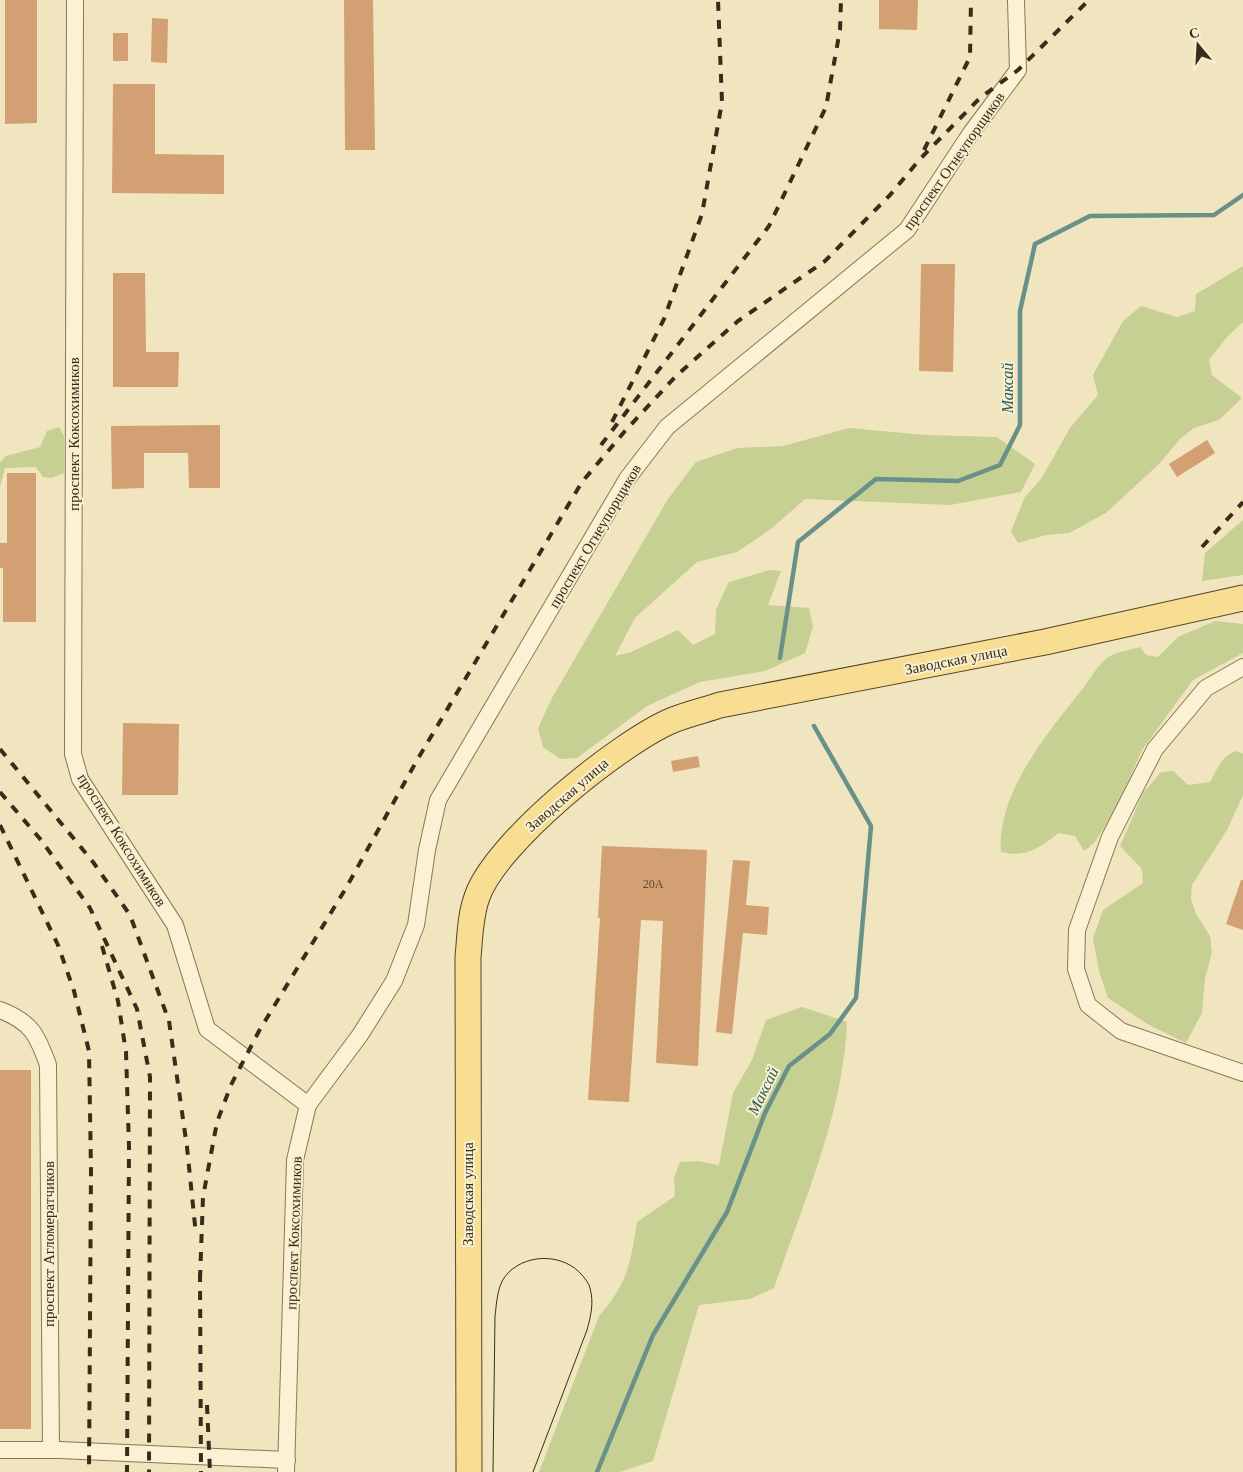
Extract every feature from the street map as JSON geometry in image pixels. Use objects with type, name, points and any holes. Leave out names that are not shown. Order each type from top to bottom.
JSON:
[{"type":"main road","name":"Заводская улица","points":[[469,1472],[468,957],[472,917],[477,896],[487,878],[527,829],[571,789],[625,746],[672,720],[720,706],[1045,642],[1243,598]]},
{"type":"street","name":"проспект Коксохимиков","points":[[75,0],[73,754],[80,779],[176,925],[207,1029],[308,1105],[295,1160],[287,1466]]},
{"type":"street","name":"проспект Огнеупорщиков","points":[[308,1105],[360,1036],[394,981],[416,925],[427,850],[438,800],[627,479],[667,427],[907,230],[971,133],[1018,70],[1016,0]]},
{"type":"street","points":[[1243,667],[1206,688],[1154,748],[1110,837],[1077,930],[1076,969],[1088,1005],[1121,1031],[1243,1073]]},
{"type":"street","name":"проспект Агломератчиков","points":[[0,1010],[18,1017],[38,1038],[48,1065],[51,1449]]},
{"type":"street","points":[[0,1450],[51,1449],[287,1466]]},
{"type":"green space","points":[[1243,266],[1243,322],[1226,338],[1209,360],[1212,375],[1242,398],[1219,420],[1194,428],[1181,438],[1158,465],[1106,513],[1069,533],[1046,535],[1018,543],[1011,531],[1025,497],[1041,479],[1070,428],[1098,395],[1093,375],[1123,321],[1141,306],[1177,317],[1195,311],[1196,294]]},
{"type":"green space","points":[[59,427],[64,436],[64,473],[52,478],[43,477],[36,467],[5,468],[0,487],[0,462],[6,456],[40,447],[47,431]]},
{"type":"green space","points":[[849,428],[926,435],[997,437],[1035,464],[1021,492],[950,505],[805,499],[771,529],[737,552],[697,562],[635,618],[615,656],[631,652],[678,630],[693,645],[715,634],[716,609],[729,582],[770,570],[781,571],[768,605],[809,608],[813,627],[805,653],[765,671],[700,682],[647,706],[577,758],[560,759],[543,747],[538,728],[552,698],[668,499],[696,462],[737,448],[783,446]]},
{"type":"green space","points":[[1243,520],[1243,575],[1202,581],[1205,553]]},
{"type":"green space","points":[[1215,621],[1243,624],[1243,653],[1193,680],[1142,750],[1114,813],[1094,843],[1084,851],[1075,836],[1059,833],[1039,847],[1026,853],[1010,854],[1001,852],[1002,830],[1007,809],[1015,787],[1026,766],[1039,745],[1103,661],[1114,654],[1140,647],[1146,655],[1158,657],[1178,637]]},
{"type":"green space","points":[[1237,751],[1243,754],[1243,795],[1227,830],[1192,885],[1191,899],[1196,914],[1210,936],[1212,952],[1205,979],[1202,1013],[1186,1043],[1149,1025],[1108,998],[1099,971],[1093,938],[1103,910],[1143,883],[1142,869],[1120,846],[1143,793],[1161,772],[1173,771],[1188,785],[1210,782],[1224,759]]},
{"type":"green space","points":[[802,1007],[847,1022],[844,1056],[830,1123],[820,1157],[774,1288],[750,1299],[699,1305],[653,1461],[620,1472],[539,1472],[599,1316],[622,1283],[630,1261],[637,1222],[675,1196],[674,1178],[680,1162],[697,1161],[719,1165],[733,1093],[752,1060],[766,1020]]},
{"type":"building","points":[[5,0],[37,0],[37,123],[5,124]]},
{"type":"building","points":[[344,0],[373,0],[375,150],[345,150]]},
{"type":"building","points":[[879,0],[918,0],[917,30],[879,29]]},
{"type":"building","points":[[152,18],[168,19],[167,63],[151,62]]},
{"type":"building","points":[[113,33],[128,33],[128,61],[113,61]]},
{"type":"building","points":[[113,84],[155,84],[155,154],[224,155],[224,194],[112,193]]},
{"type":"building","points":[[921,264],[955,264],[953,372],[919,371]]},
{"type":"building","points":[[113,273],[145,273],[146,352],[179,352],[178,387],[113,387]]},
{"type":"building","points":[[220,425],[220,488],[189,488],[188,453],[144,453],[144,488],[112,489],[111,426]]},
{"type":"building","points":[[1207,440],[1215,453],[1177,477],[1169,464]]},
{"type":"building","points":[[7,473],[36,473],[36,622],[3,622],[3,568],[0,568],[0,543],[7,543]]},
{"type":"building","points":[[123,723],[179,724],[178,795],[122,795]]},
{"type":"building","points":[[698,756],[700,767],[673,772],[671,761]]},
{"type":"building","points":[[602,846],[707,850],[698,1066],[656,1063],[663,921],[641,920],[629,1102],[588,1100],[600,918],[598,918]]},
{"type":"building","points":[[733,860],[750,861],[746,905],[769,907],[767,935],[743,933],[732,1034],[716,1032]]},
{"type":"building","points":[[1241,880],[1243,880],[1243,930],[1226,924]]},
{"type":"building","points":[[0,1070],[31,1070],[31,1429],[0,1429]]},
{"type":"waterway","name":"Максай","points":[[780,658],[798,542],[876,479],[958,481],[1000,465],[1020,425],[1020,311],[1035,244],[1090,216],[1214,215],[1243,195]]},
{"type":"waterway","name":"Максай","points":[[597,1472],[653,1335],[727,1212],[765,1113],[789,1066],[830,1034],[856,998],[871,826],[814,726]]},
{"type":"tram line","points":[[493,1472],[495,1316],[498,1292],[505,1276],[517,1266],[536,1259],[546,1258],[566,1263],[575,1268],[587,1281],[592,1304],[587,1330],[533,1472]]},
{"type":"railway","points":[[612,422],[664,319],[702,214],[722,102],[718,0]]},
{"type":"railway","points":[[601,445],[769,226],[826,107],[840,30],[841,0]]},
{"type":"railway","points":[[924,150],[970,57],[971,0]]},
{"type":"railway","points":[[200,1279],[203,1197],[217,1122],[231,1085],[259,1031],[346,888],[416,762],[582,482],[625,431],[676,376],[738,321],[825,261],[890,195],[920,159],[980,98],[1018,70],[1089,0]]},
{"type":"railway","points":[[1202,547],[1243,502]]},
{"type":"railway","points":[[0,749],[93,862],[130,915],[169,1021],[187,1147],[196,1235]]},
{"type":"railway","points":[[0,792],[41,840],[90,908],[137,1009],[150,1077],[149,1472]]},
{"type":"railway","points":[[0,825],[58,945],[74,991],[89,1051],[91,1171],[89,1472]]},
{"type":"railway","points":[[102,946],[118,1001],[126,1052],[129,1147],[127,1472]]},
{"type":"railway","points":[[200,1273],[201,1472]]},
{"type":"railway","points":[[207,1405],[210,1472]]}]
